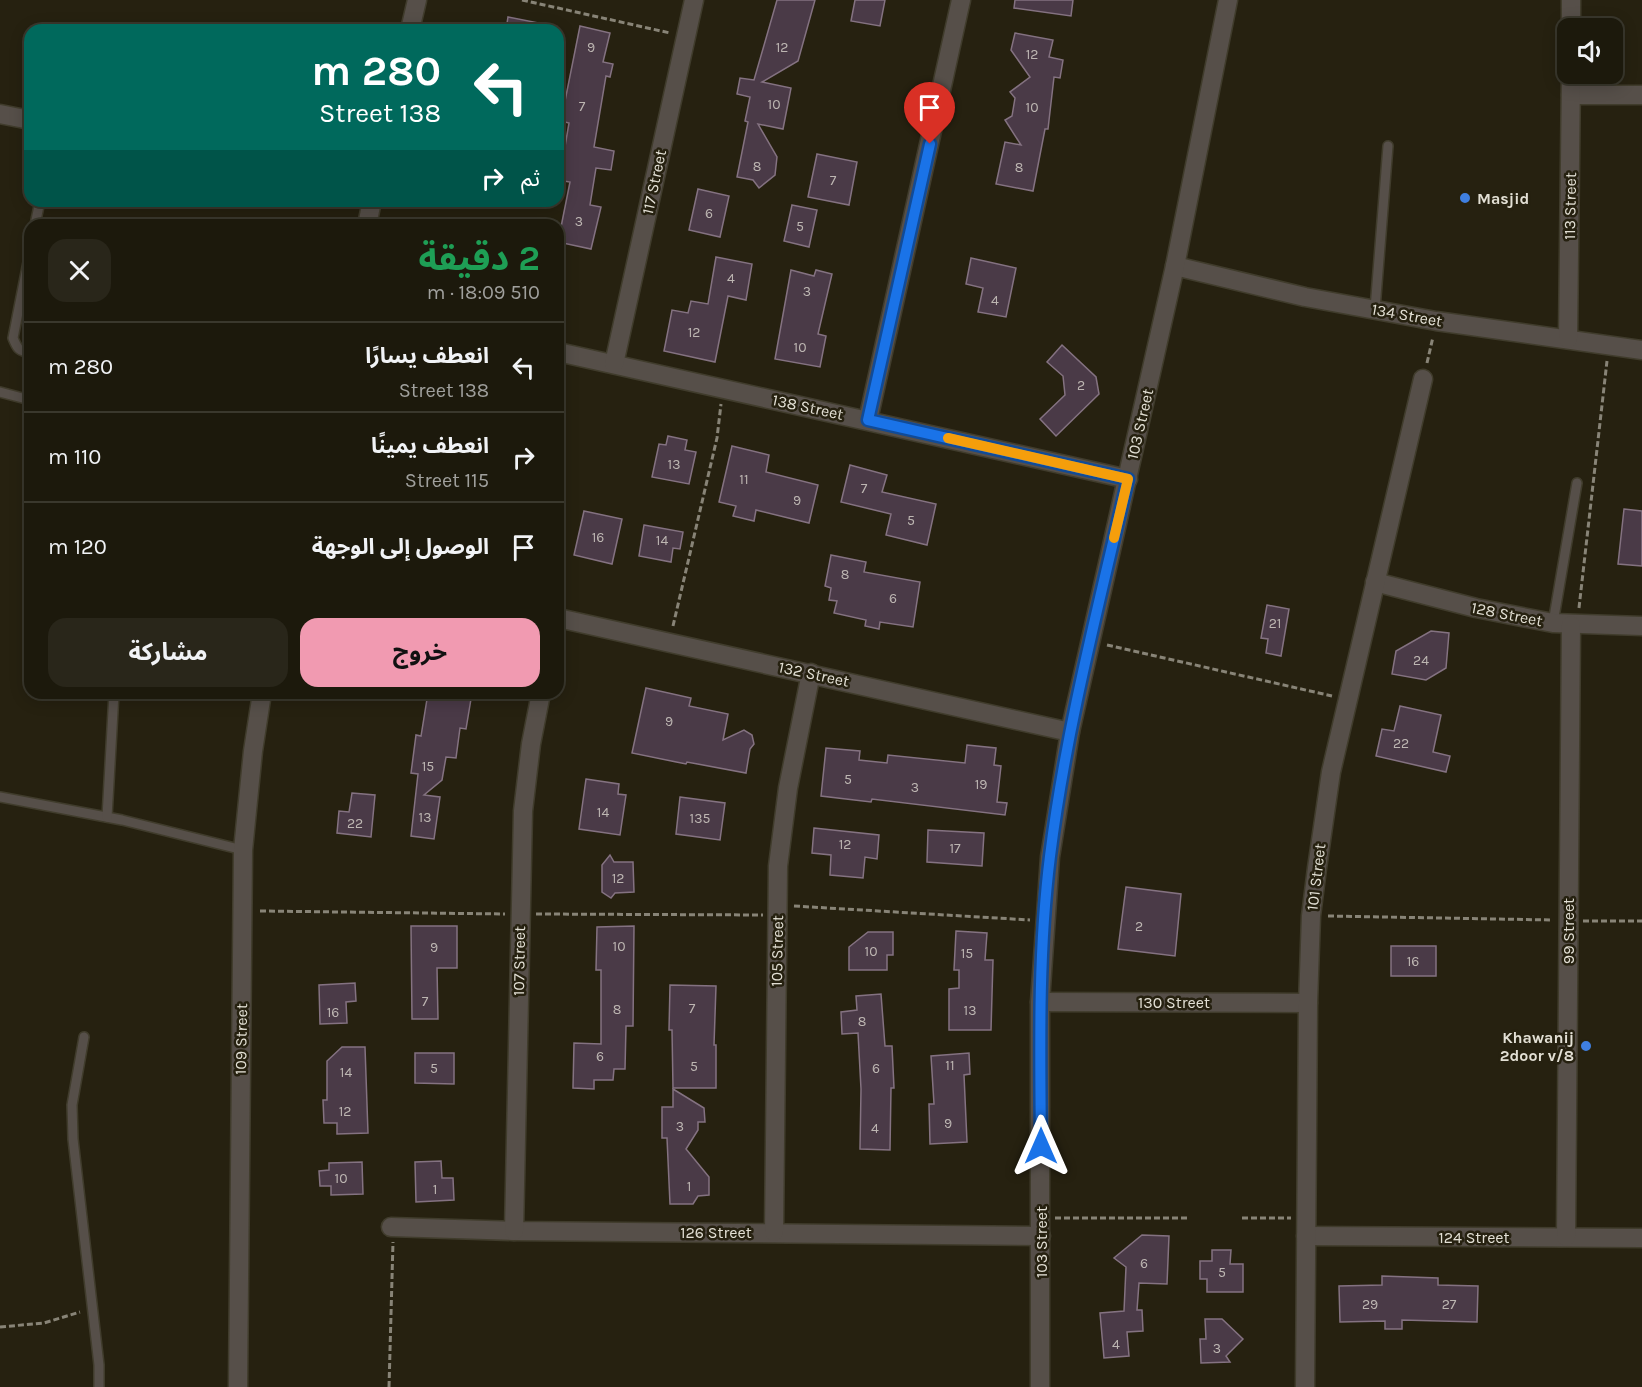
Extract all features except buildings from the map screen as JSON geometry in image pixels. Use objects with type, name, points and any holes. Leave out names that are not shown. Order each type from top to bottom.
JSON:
[{"type":"street","points":[[411,24],[417,0]]},
{"type":"street","name":"117 Street","points":[[614,364],[694,0]]},
{"type":"street","points":[[868,420],[961,0]]},
{"type":"street","name":"103 Street","points":[[1040,1387],[1040,1002],[1044,921],[1054,826],[1070,732],[1176,266],[1228,0]]},
{"type":"street","points":[[1571,0],[1571,18]]},
{"type":"street","name":"113 Street","points":[[1568,339],[1570,84]]},
{"type":"street","points":[[1570,94],[1642,95]]},
{"type":"street","points":[[0,114],[24,119]]},
{"type":"street","name":"134 Street","points":[[1176,266],[1305,297],[1436,321],[1642,350]]},
{"type":"street","name":"138 Street","points":[[564,353],[1128,479]]},
{"type":"street","name":"101 Street","points":[[1305,1387],[1308,1003],[1311,916],[1329,782],[1423,379]]},
{"type":"street","name":"128 Street","points":[[1375,582],[1476,608],[1567,624],[1642,626]]},
{"type":"street","name":"132 Street","points":[[564,619],[1070,732]]},
{"type":"street","name":"99 Street","points":[[1566,1237],[1567,624]]},
{"type":"street","name":"105 Street","points":[[774,1232],[777,905],[782,827],[811,673]]},
{"type":"street","name":"109 Street","points":[[238,1387],[243,850],[253,751],[261,699]]},
{"type":"street","name":"107 Street","points":[[514,1231],[523,811],[531,744],[540,699]]},
{"type":"street","name":"130 Street","points":[[1040,1002],[1308,1003]]},
{"type":"street","name":"126 Street","points":[[399,1228],[774,1232],[1041,1227]]},
{"type":"street","name":"124 Street","points":[[1306,1227],[1642,1238]]},
{"type":"lane","points":[[1375,309],[1388,146]]},
{"type":"lane","points":[[24,284],[14,338],[16,348],[24,352]]},
{"type":"lane","points":[[0,392],[24,398]]},
{"type":"lane","points":[[1567,624],[1577,483]]},
{"type":"lane","points":[[107,817],[114,699]]},
{"type":"lane","points":[[0,797],[107,817],[243,850]]},
{"type":"lane","points":[[84,1037],[72,1105],[73,1139],[93,1308],[99,1387]]},
{"type":"path","points":[[522,0],[686,37]]},
{"type":"path","points":[[1423,379],[1436,321]]},
{"type":"path","points":[[1567,624],[1609,346]]},
{"type":"path","points":[[669,642],[717,438],[718,417],[725,389]]},
{"type":"path","points":[[1091,641],[1348,700]]},
{"type":"path","points":[[777,905],[1044,921]]},
{"type":"path","points":[[1311,916],[1642,921]]},
{"type":"path","points":[[1041,1227],[1189,1218]]},
{"type":"path","points":[[1242,1218],[1306,1227]]},
{"type":"path","points":[[389,1387],[392,1251],[399,1228]]},
{"type":"path","points":[[0,1327],[44,1323],[93,1308]]},
{"type":"slow traffic","points":[[948,438],[1128,479],[1114,538]]},
{"type":"place","name":"Masjid","points":[[1465,198]]},
{"type":"place","name":"Khawanij 2door v/8","points":[[1586,1046]]},
{"type":"route","points":[[930,144],[868,420],[1128,479],[1070,732],[1050,857],[1040,1002],[1041,1146]]}]
